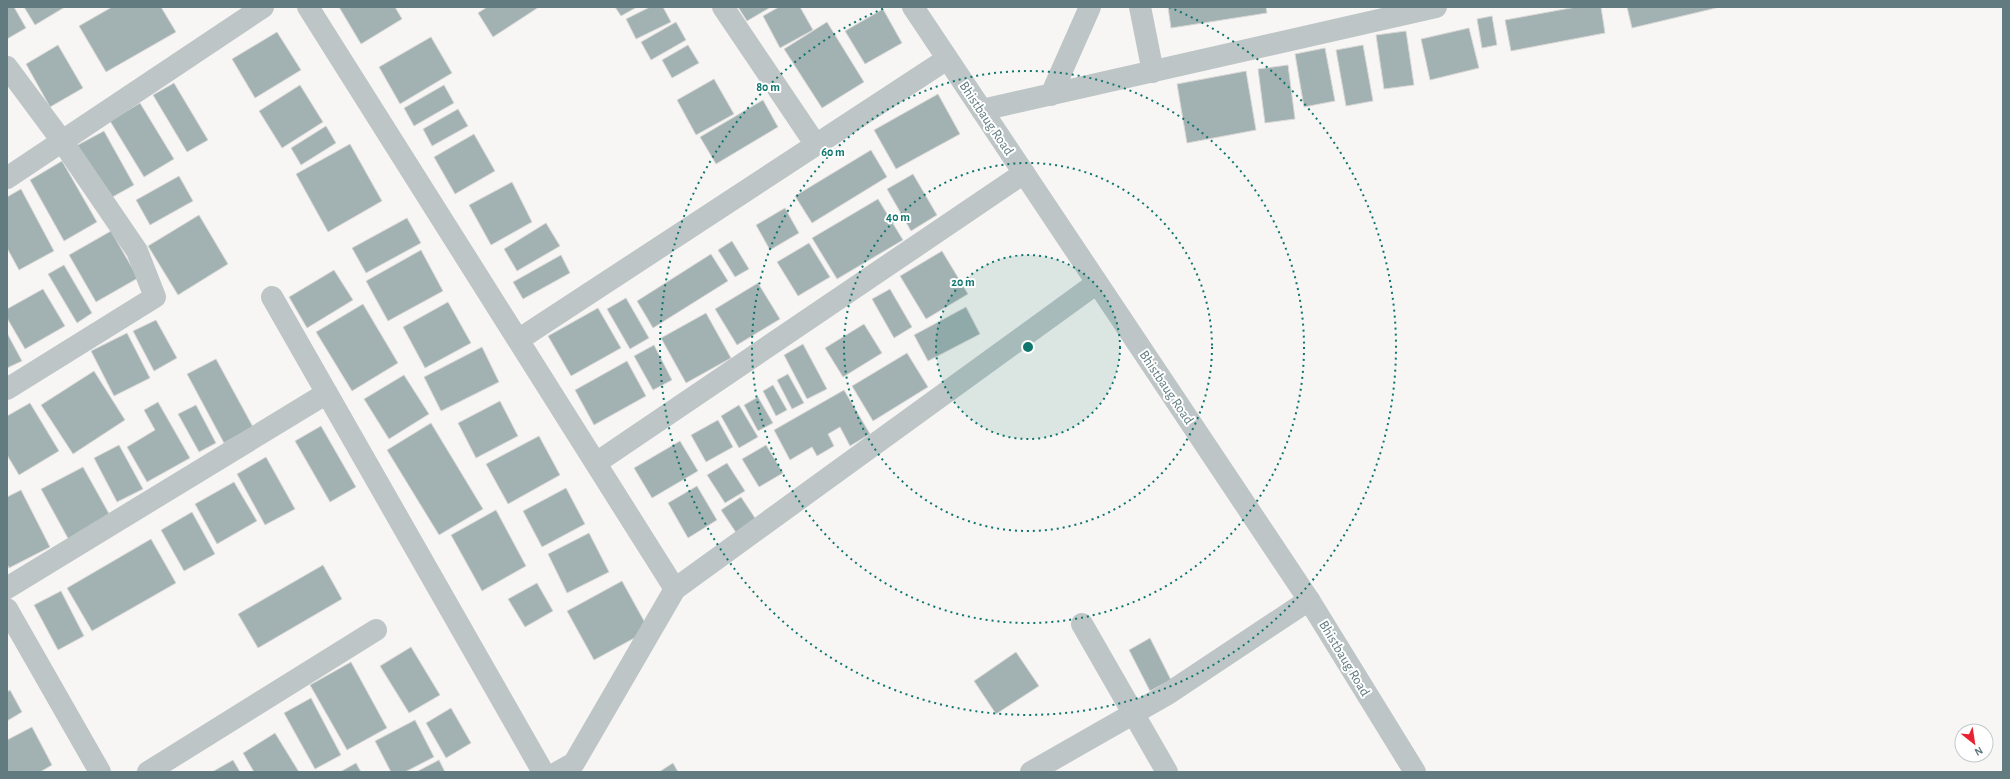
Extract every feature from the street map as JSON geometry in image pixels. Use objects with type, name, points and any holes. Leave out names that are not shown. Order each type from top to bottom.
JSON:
[{"type":"street","points":[[7,178],[263,7]]},
{"type":"street","points":[[308,7],[675,589]]},
{"type":"street","points":[[723,7],[816,145]]},
{"type":"street","name":"Bhistbaug Road","points":[[913,7],[1309,600],[1415,772]]},
{"type":"street","points":[[1051,95],[1090,7]]},
{"type":"street","points":[[1140,7],[1153,72]]},
{"type":"street","points":[[982,110],[1153,72],[1425,8]]},
{"type":"street","points":[[518,340],[947,59]]},
{"type":"street","points":[[7,67],[62,141],[137,251],[155,297],[7,389]]},
{"type":"street","points":[[596,463],[1024,173]]},
{"type":"street","points":[[570,769],[675,589],[1097,283]]},
{"type":"street","points":[[272,297],[543,772]]},
{"type":"street","points":[[7,588],[327,393]]},
{"type":"street","points":[[1031,772],[1166,695],[1309,600]]},
{"type":"street","points":[[7,609],[100,772]]},
{"type":"street","points":[[1082,624],[1132,714],[1167,772]]},
{"type":"street","points":[[148,772],[376,630]]},
{"type":"building","points":[[7,7],[14,7],[26,28],[7,39]]},
{"type":"building","points":[[24,7],[65,7],[35,25]]},
{"type":"building","points":[[112,7],[161,7],[176,32],[106,72],[79,26]]},
{"type":"building","points":[[339,7],[395,7],[402,19],[361,44]]},
{"type":"building","points":[[487,7],[539,7],[493,37],[478,13]]},
{"type":"building","points":[[615,7],[637,7],[621,16]]},
{"type":"building","points":[[650,7],[663,7],[671,22],[636,39],[626,19]]},
{"type":"building","points":[[738,7],[771,7],[747,21]]},
{"type":"building","points":[[779,7],[800,7],[813,30],[780,48],[763,16]]},
{"type":"building","points":[[1168,7],[1266,7],[1267,13],[1171,28]]},
{"type":"building","points":[[1576,7],[1601,7],[1605,33],[1511,51],[1505,20]]},
{"type":"building","points":[[1627,7],[1716,7],[1716,8],[1632,28]]},
{"type":"building","points":[[883,9],[902,43],[865,64],[845,31]]},
{"type":"building","points":[[1492,16],[1497,45],[1482,48],[1477,19]]},
{"type":"building","points":[[676,22],[686,40],[651,60],[641,42]]},
{"type":"building","points":[[827,22],[864,82],[822,108],[784,49]]},
{"type":"building","points":[[1469,28],[1479,68],[1430,80],[1421,39]]},
{"type":"building","points":[[1406,31],[1414,85],[1384,89],[1376,35]]},
{"type":"building","points":[[277,32],[301,70],[255,98],[232,59]]},
{"type":"building","points":[[431,37],[452,73],[400,104],[379,67]]},
{"type":"building","points":[[58,45],[83,88],[50,107],[26,64]]},
{"type":"building","points":[[688,45],[699,63],[672,78],[662,60]]},
{"type":"building","points":[[1363,45],[1373,101],[1346,106],[1336,50]]},
{"type":"building","points":[[1325,48],[1335,101],[1304,107],[1295,54]]},
{"type":"building","points":[[1288,65],[1295,119],[1265,123],[1258,69]]},
{"type":"building","points":[[1246,71],[1256,130],[1187,143],[1177,84]]},
{"type":"building","points":[[714,79],[734,114],[696,135],[677,100]]},
{"type":"building","points":[[174,83],[208,140],[187,152],[153,95]]},
{"type":"building","points":[[300,85],[323,122],[282,148],[259,111]]},
{"type":"building","points":[[444,85],[454,103],[414,126],[404,108]]},
{"type":"building","points":[[938,94],[960,134],[896,169],[874,130]]},
{"type":"building","points":[[763,100],[778,127],[716,164],[700,137]]},
{"type":"building","points":[[140,103],[174,159],[144,177],[110,121]]},
{"type":"building","points":[[458,109],[468,126],[432,146],[423,129]]},
{"type":"building","points":[[326,126],[336,143],[301,165],[291,148]]},
{"type":"building","points":[[104,131],[134,185],[107,200],[76,146]]},
{"type":"building","points":[[474,134],[495,171],[455,194],[434,157]]},
{"type":"building","points":[[350,144],[382,201],[328,232],[296,174]]},
{"type":"building","points":[[871,150],[887,177],[812,223],[795,196]]},
{"type":"building","points":[[62,161],[97,222],[64,241],[30,180]]},
{"type":"building","points":[[913,174],[937,215],[911,231],[887,189]]},
{"type":"building","points":[[179,176],[193,201],[150,225],[136,200]]},
{"type":"building","points":[[512,182],[532,222],[491,245],[469,205]]},
{"type":"building","points":[[21,189],[54,251],[19,270],[7,248],[7,197]]},
{"type":"building","points":[[878,199],[903,240],[837,279],[812,238]]},
{"type":"building","points":[[785,208],[799,233],[770,250],[756,225]]},
{"type":"building","points":[[199,215],[228,264],[178,295],[148,246]]},
{"type":"building","points":[[407,218],[421,243],[366,273],[352,248]]},
{"type":"building","points":[[546,223],[560,246],[517,271],[504,249]]},
{"type":"building","points":[[111,231],[138,278],[96,302],[69,255]]},
{"type":"building","points":[[732,241],[749,269],[735,277],[718,250]]},
{"type":"building","points":[[809,243],[830,277],[798,296],[777,262]]},
{"type":"building","points":[[421,250],[443,291],[388,321],[366,281]]},
{"type":"building","points":[[942,251],[968,294],[926,319],[900,276]]},
{"type":"building","points":[[711,254],[728,281],[653,328],[637,301]]},
{"type":"building","points":[[561,255],[570,273],[523,299],[513,282]]},
{"type":"building","points":[[64,265],[92,313],[77,323],[48,274]]},
{"type":"building","points":[[334,270],[353,300],[307,328],[289,297]]},
{"type":"building","points":[[758,283],[780,319],[737,345],[715,309]]},
{"type":"building","points":[[43,289],[65,326],[25,349],[7,318],[7,309]]},
{"type":"building","points":[[890,289],[912,327],[894,338],[872,299]]},
{"type":"building","points":[[626,298],[649,338],[630,349],[607,309]]},
{"type":"building","points":[[448,302],[471,343],[425,368],[403,327]]},
{"type":"building","points":[[363,304],[398,363],[352,391],[316,332]]},
{"type":"building","points":[[966,307],[980,334],[928,361],[914,335]]},
{"type":"building","points":[[598,308],[621,348],[571,376],[548,336]]},
{"type":"building","points":[[706,313],[731,358],[686,383],[661,338]]},
{"type":"building","points":[[156,320],[177,358],[154,371],[133,331]]},
{"type":"building","points":[[864,324],[882,353],[843,377],[825,348]]},
{"type":"building","points":[[7,333],[22,361],[7,368]]},
{"type":"building","points":[[127,333],[150,378],[114,396],[91,351]]},
{"type":"building","points":[[803,344],[827,389],[807,399],[784,355]]},
{"type":"building","points":[[654,345],[672,380],[653,390],[634,356]]},
{"type":"building","points":[[482,347],[499,382],[441,411],[424,377]]},
{"type":"building","points":[[907,353],[928,387],[873,421],[852,386]]},
{"type":"building","points":[[216,359],[253,427],[224,443],[187,374]]},
{"type":"building","points":[[627,361],[646,396],[594,425],[575,390]]},
{"type":"building","points":[[94,371],[125,420],[73,454],[41,405]]},
{"type":"building","points":[[788,374],[804,403],[792,409],[777,380]]},
{"type":"building","points":[[404,375],[429,414],[389,439],[364,399]]},
{"type":"building","points":[[773,385],[787,410],[776,416],[763,391]]},
{"type":"building","points":[[844,390],[870,434],[850,446],[840,427],[828,434],[834,446],[817,456],[812,447],[790,460],[774,430]]},
{"type":"building","points":[[758,397],[773,423],[758,431],[744,405]]},
{"type":"building","points":[[500,401],[518,436],[476,458],[458,423]]},
{"type":"building","points":[[158,402],[190,458],[147,482],[127,447],[155,430],[144,410]]},
{"type":"building","points":[[30,403],[59,451],[19,475],[7,455],[7,416]]},
{"type":"building","points":[[196,405],[216,443],[199,452],[178,414]]},
{"type":"building","points":[[739,405],[758,437],[739,448],[721,416]]},
{"type":"building","points":[[718,420],[733,447],[706,462],[691,435]]},
{"type":"building","points":[[431,423],[483,509],[439,535],[387,450]]},
{"type":"building","points":[[321,426],[356,487],[330,502],[295,441]]},
{"type":"building","points":[[539,436],[560,475],[508,504],[486,464]]},
{"type":"building","points":[[680,441],[698,471],[652,498],[634,468]]},
{"type":"building","points":[[119,445],[143,489],[117,502],[94,458]]},
{"type":"building","points":[[766,445],[783,473],[759,487],[742,459]]},
{"type":"building","points":[[266,457],[295,509],[265,525],[237,474]]},
{"type":"building","points":[[727,463],[745,491],[725,503],[707,475]]},
{"type":"building","points":[[83,467],[112,519],[70,542],[41,489]]},
{"type":"building","points":[[234,482],[257,521],[217,544],[195,504]]},
{"type":"building","points":[[697,486],[717,520],[688,538],[668,503]]},
{"type":"building","points":[[566,488],[585,524],[542,547],[523,511]]},
{"type":"building","points":[[21,490],[50,547],[9,568],[7,564],[7,497]]},
{"type":"building","points":[[741,497],[757,521],[737,534],[721,510]]},
{"type":"building","points":[[496,510],[526,566],[482,591],[451,535]]},
{"type":"building","points":[[192,512],[215,554],[184,571],[161,530]]},
{"type":"building","points":[[589,533],[609,572],[567,593],[548,554]]},
{"type":"building","points":[[151,539],[176,583],[92,631],[67,588]]},
{"type":"building","points":[[323,565],[342,599],[258,648],[238,614]]},
{"type":"building","points":[[622,581],[649,630],[594,660],[567,611]]},
{"type":"building","points":[[537,583],[553,611],[525,627],[508,599]]},
{"type":"building","points":[[61,591],[84,636],[58,650],[34,605]]},
{"type":"building","points":[[1150,638],[1171,680],[1150,691],[1129,650]]},
{"type":"building","points":[[411,647],[440,695],[409,713],[380,666]]},
{"type":"building","points":[[1016,652],[1039,686],[996,714],[974,681]]},
{"type":"building","points":[[351,662],[387,728],[347,750],[310,685]]},
{"type":"building","points":[[10,690],[22,712],[7,721],[7,692]]},
{"type":"building","points":[[311,698],[341,755],[315,769],[284,713]]},
{"type":"building","points":[[451,708],[471,743],[446,758],[426,723]]},
{"type":"building","points":[[415,720],[434,757],[405,772],[391,772],[375,741]]},
{"type":"building","points":[[32,727],[52,765],[40,772],[7,772],[7,740]]},
{"type":"building","points":[[275,733],[299,772],[254,772],[243,753]]},
{"type":"building","points":[[233,760],[240,772],[212,772]]},
{"type":"building","points":[[439,760],[445,772],[416,772]]},
{"type":"building","points":[[356,763],[361,772],[340,772]]},
{"type":"building","points":[[673,763],[678,772],[659,772]]}]
